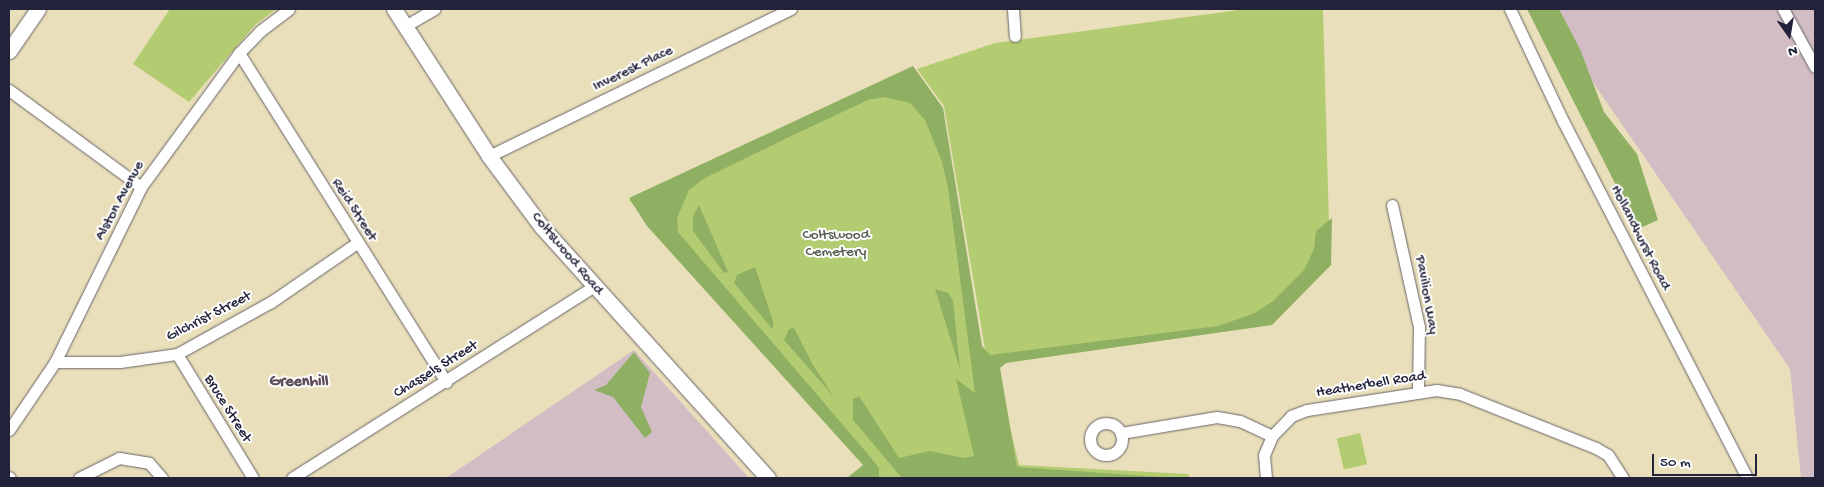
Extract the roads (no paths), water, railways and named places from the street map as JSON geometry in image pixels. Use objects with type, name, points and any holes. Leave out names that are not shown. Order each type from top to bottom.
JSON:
[{"type":"main road","points":[[9,51],[38,9]]},
{"type":"main road","name":"Coltswood Road","points":[[394,9],[489,156],[541,226],[768,478]]},
{"type":"street","name":"Alston Avenue","points":[[9,430],[55,362],[141,187],[239,53],[260,31],[289,9]]},
{"type":"street","points":[[405,26],[434,9]]},
{"type":"street","name":"Inveresk Place","points":[[489,156],[791,9]]},
{"type":"street","points":[[1014,9],[1015,36]]},
{"type":"street","name":"Hollandhurst Road","points":[[1510,9],[1563,121],[1747,478]]},
{"type":"street","points":[[1783,9],[1815,67]]},
{"type":"street","name":"Reid Street","points":[[239,53],[446,382]]},
{"type":"street","points":[[9,90],[141,187]]},
{"type":"street","name":"Pavilion Way","points":[[1392,205],[1419,327],[1418,391]]},
{"type":"street","name":"Gilchrist Street","points":[[55,362],[120,362],[177,354],[271,302],[357,243]]},
{"type":"street","name":"Chassels Street","points":[[292,478],[446,382],[594,286]]},
{"type":"street","name":"Bruce Street","points":[[177,354],[253,478]]},
{"type":"street","name":"Heatherbell Road","points":[[1266,478],[1264,455],[1272,436],[1291,416],[1307,410],[1418,391],[1460,394],[1596,448],[1608,455],[1623,478]]},
{"type":"street","points":[[1121,433],[1217,418],[1240,421],[1272,436]]},
{"type":"street","points":[[79,478],[120,458],[150,463],[162,478]]},
{"type":"district","name":"Greenhill","points":[[299,383]]},
{"type":"park label","name":"Coltswood Cemetery","points":[[836,244]]}]
